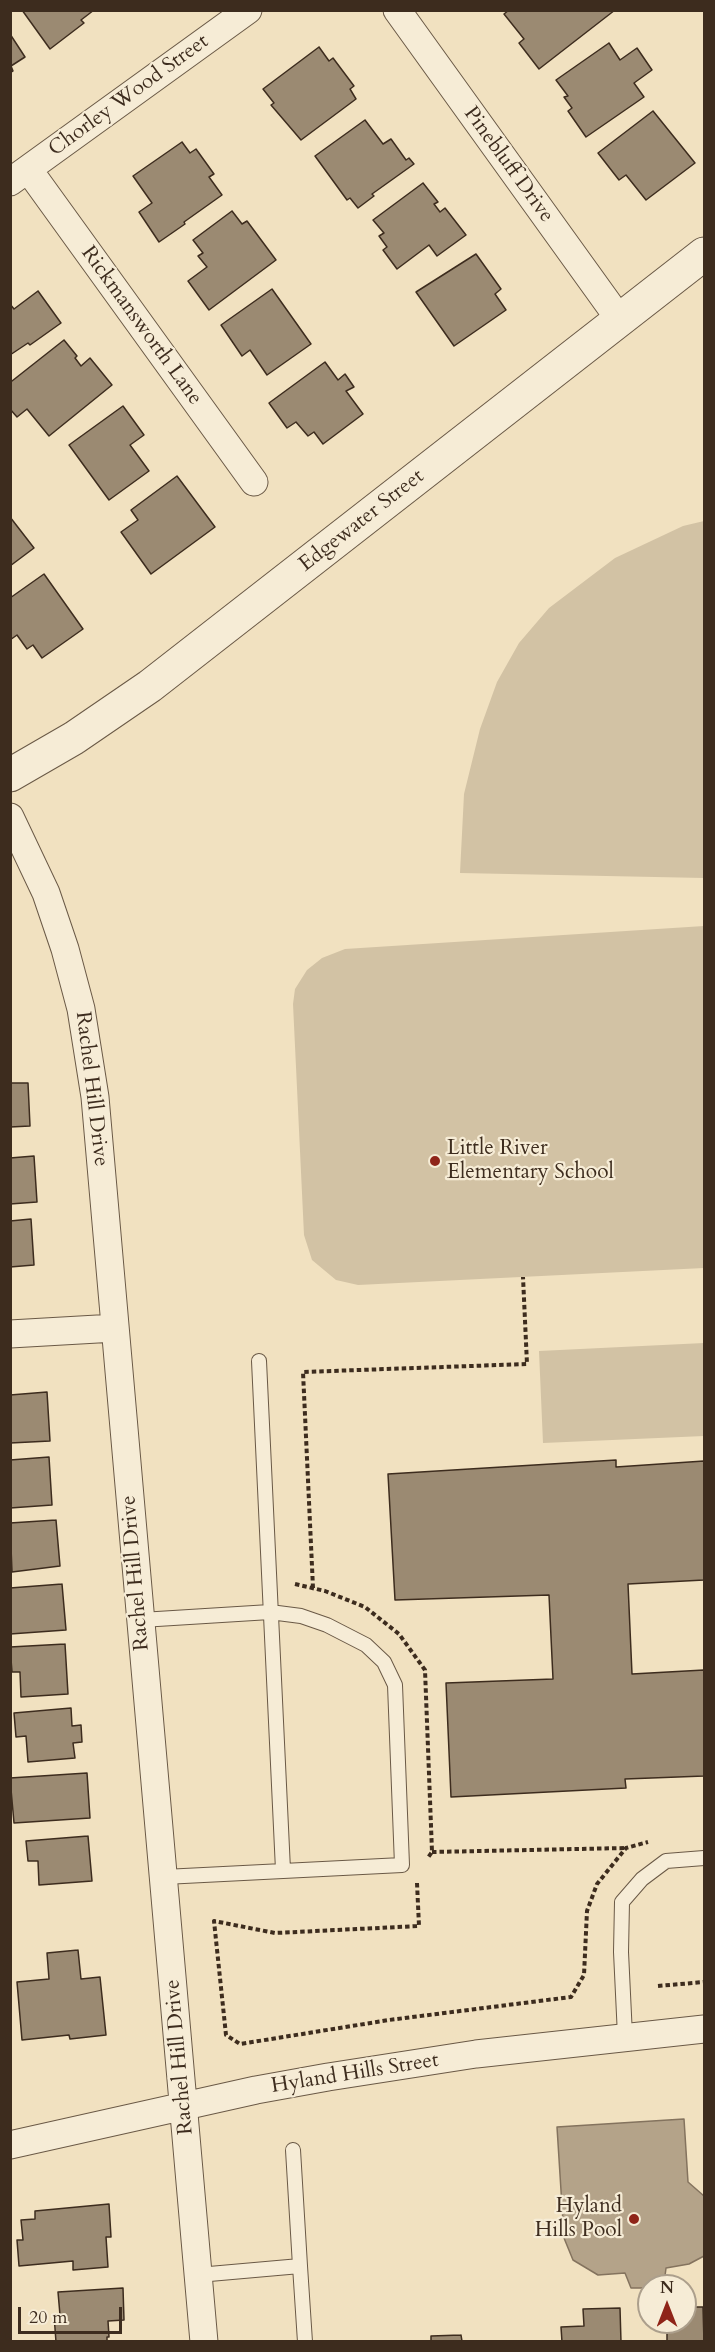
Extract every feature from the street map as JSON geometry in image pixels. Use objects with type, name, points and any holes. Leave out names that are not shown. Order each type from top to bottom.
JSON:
[{"type":"street","name":"Chorley Wood Street","points":[[19,176],[248,10]]},
{"type":"street","name":"Pinebluff Drive","points":[[397,10],[620,320]]},
{"type":"street","name":"Rickmansworth Lane","points":[[19,176],[254,482]]},
{"type":"street","name":"Edgewater Street","points":[[10,775],[74,738],[150,686],[705,254]]},
{"type":"street","name":"Rachel Hill Drive","points":[[10,817],[46,893],[65,949],[81,1009],[95,1097],[204,2342]]},
{"type":"street","points":[[10,1334],[115,1328]]},
{"type":"street","name":"Hyland Hills Street","points":[[10,2145],[328,2077],[476,2054],[705,2029]]},
{"type":"lane","points":[[259,1361],[283,1870]]},
{"type":"lane","points":[[141,1620],[270,1612],[301,1616],[327,1625],[366,1645],[384,1662],[395,1685],[402,1865],[164,1877]]},
{"type":"lane","points":[[625,2036],[621,1952],[622,1902],[642,1879],[666,1861],[705,1858]]},
{"type":"lane","points":[[293,2150],[305,2342]]},
{"type":"lane","points":[[198,2275],[300,2266]]},
{"type":"path","points":[[313,1588],[303,1372],[527,1364],[523,1277]]},
{"type":"path","points":[[422,1865],[432,1852],[626,1848],[658,1839]]},
{"type":"path","points":[[417,1882],[418,1926],[275,1933],[214,1921],[226,2035],[240,2044],[389,2020],[571,1997],[584,1974],[587,1911],[597,1884],[626,1848]]},
{"type":"path","points":[[658,1986],[705,1982]]},
{"type":"shaded area","points":[[704,521],[704,878],[460,873],[464,794],[480,729],[497,682],[519,643],[549,608],[615,558],[683,526]]},
{"type":"shaded area","points":[[704,926],[704,1268],[358,1285],[336,1280],[312,1260],[304,1235],[293,1004],[295,989],[307,970],[322,958],[345,949]]},
{"type":"shaded area","points":[[704,1343],[704,1436],[543,1443],[539,1351]]},
{"type":"shaded area","name":"Hyland Hills Pool","points":[[684,2119],[688,2182],[704,2196],[704,2256],[689,2264],[666,2268],[665,2274],[637,2274],[637,2288],[631,2288],[625,2273],[598,2275],[573,2260],[564,2238],[557,2127]]},
{"type":"building","points":[[22,10],[94,10],[81,20],[84,23],[50,49]]},
{"type":"building","points":[[509,10],[615,10],[539,69],[519,43],[524,39],[504,14]]},
{"type":"building","points":[[10,34],[25,57],[11,66],[13,71],[10,73]]},
{"type":"building","points":[[609,43],[620,60],[637,48],[652,70],[634,83],[644,97],[586,137],[568,111],[572,108],[564,97],[568,96],[556,80]]},
{"type":"building","points":[[319,47],[329,61],[333,58],[354,86],[350,89],[356,99],[301,140],[271,105],[274,103],[263,89]]},
{"type":"building","points":[[653,111],[695,163],[646,200],[626,175],[619,180],[598,153]]},
{"type":"building","points":[[365,120],[383,144],[391,139],[406,160],[409,158],[414,164],[372,194],[374,196],[358,208],[350,198],[347,200],[315,156]]},
{"type":"building","points":[[182,142],[190,153],[196,149],[214,174],[209,177],[222,195],[159,242],[139,212],[152,203],[133,176]]},
{"type":"building","points":[[423,183],[438,202],[434,204],[440,212],[445,208],[466,235],[437,256],[429,245],[397,269],[383,250],[387,247],[379,236],[384,233],[373,220]]},
{"type":"building","points":[[232,211],[242,224],[247,221],[276,260],[209,310],[188,281],[207,267],[198,256],[203,253],[193,240]]},
{"type":"building","points":[[476,254],[501,289],[495,294],[506,310],[454,346],[416,292]]},
{"type":"building","points":[[272,289],[311,344],[267,375],[250,350],[242,356],[221,325]]},
{"type":"building","points":[[38,291],[61,323],[30,345],[28,343],[10,355],[10,304],[14,309]]},
{"type":"building","points":[[64,340],[77,356],[75,358],[81,366],[90,358],[112,385],[49,436],[27,409],[17,417],[10,409],[10,380],[12,381]]},
{"type":"building","points":[[325,362],[338,380],[345,374],[354,387],[346,391],[363,414],[323,444],[314,432],[308,436],[296,422],[287,428],[269,403]]},
{"type":"building","points":[[123,406],[144,435],[130,445],[149,471],[109,500],[69,445]]},
{"type":"building","points":[[177,476],[215,527],[151,574],[121,532],[138,520],[131,510]]},
{"type":"building","points":[[10,517],[34,548],[10,566]]},
{"type":"building","points":[[44,574],[83,629],[42,658],[33,645],[27,649],[17,635],[10,640],[10,598]]},
{"type":"building","points":[[10,1083],[28,1083],[30,1126],[10,1127]]},
{"type":"building","points":[[34,1156],[37,1202],[10,1204],[10,1158]]},
{"type":"building","points":[[31,1219],[34,1265],[10,1267],[10,1221]]},
{"type":"building","points":[[47,1392],[50,1441],[10,1443],[10,1395]]},
{"type":"building","points":[[49,1457],[52,1505],[10,1508],[10,1460]]},
{"type":"building","points":[[616,1460],[616,1467],[704,1461],[704,1580],[628,1584],[632,1674],[704,1670],[704,1776],[625,1779],[626,1788],[451,1797],[446,1683],[553,1679],[549,1595],[395,1600],[388,1474]]},
{"type":"building","points":[[56,1520],[60,1566],[12,1572],[10,1523]]},
{"type":"building","points":[[62,1584],[66,1630],[10,1634],[10,1588]]},
{"type":"building","points":[[65,1644],[68,1694],[21,1697],[20,1672],[12,1672],[10,1647]]},
{"type":"building","points":[[71,1708],[72,1726],[81,1725],[82,1742],[73,1743],[75,1758],[28,1762],[26,1736],[16,1737],[14,1713]]},
{"type":"building","points":[[87,1773],[90,1818],[14,1823],[10,1778]]},
{"type":"building","points":[[88,1836],[92,1881],[39,1885],[38,1861],[28,1861],[26,1841]]},
{"type":"building","points":[[78,1950],[81,1979],[100,1977],[106,2035],[70,2039],[69,2035],[22,2040],[17,1982],[49,1979],[47,1953]]},
{"type":"building","points":[[109,2204],[111,2237],[106,2237],[108,2267],[73,2270],[73,2261],[19,2266],[17,2240],[23,2240],[21,2220],[35,2219],[35,2211]]},
{"type":"building","points":[[123,2288],[124,2320],[108,2321],[107,2342],[56,2342],[54,2315],[60,2315],[58,2292]]},
{"type":"building","points":[[697,2307],[703,2307],[704,2342],[667,2342],[667,2334],[697,2334]]},
{"type":"building","points":[[620,2308],[621,2342],[562,2342],[561,2327],[584,2326],[583,2309]]},
{"type":"building","points":[[461,2335],[462,2341],[509,2342],[401,2342],[431,2341],[431,2336]]},
{"type":"place","name":"Little River Elementary School","points":[[435,1161]]},
{"type":"place","name":"Hyland Hills Pool","points":[[634,2219]]}]
